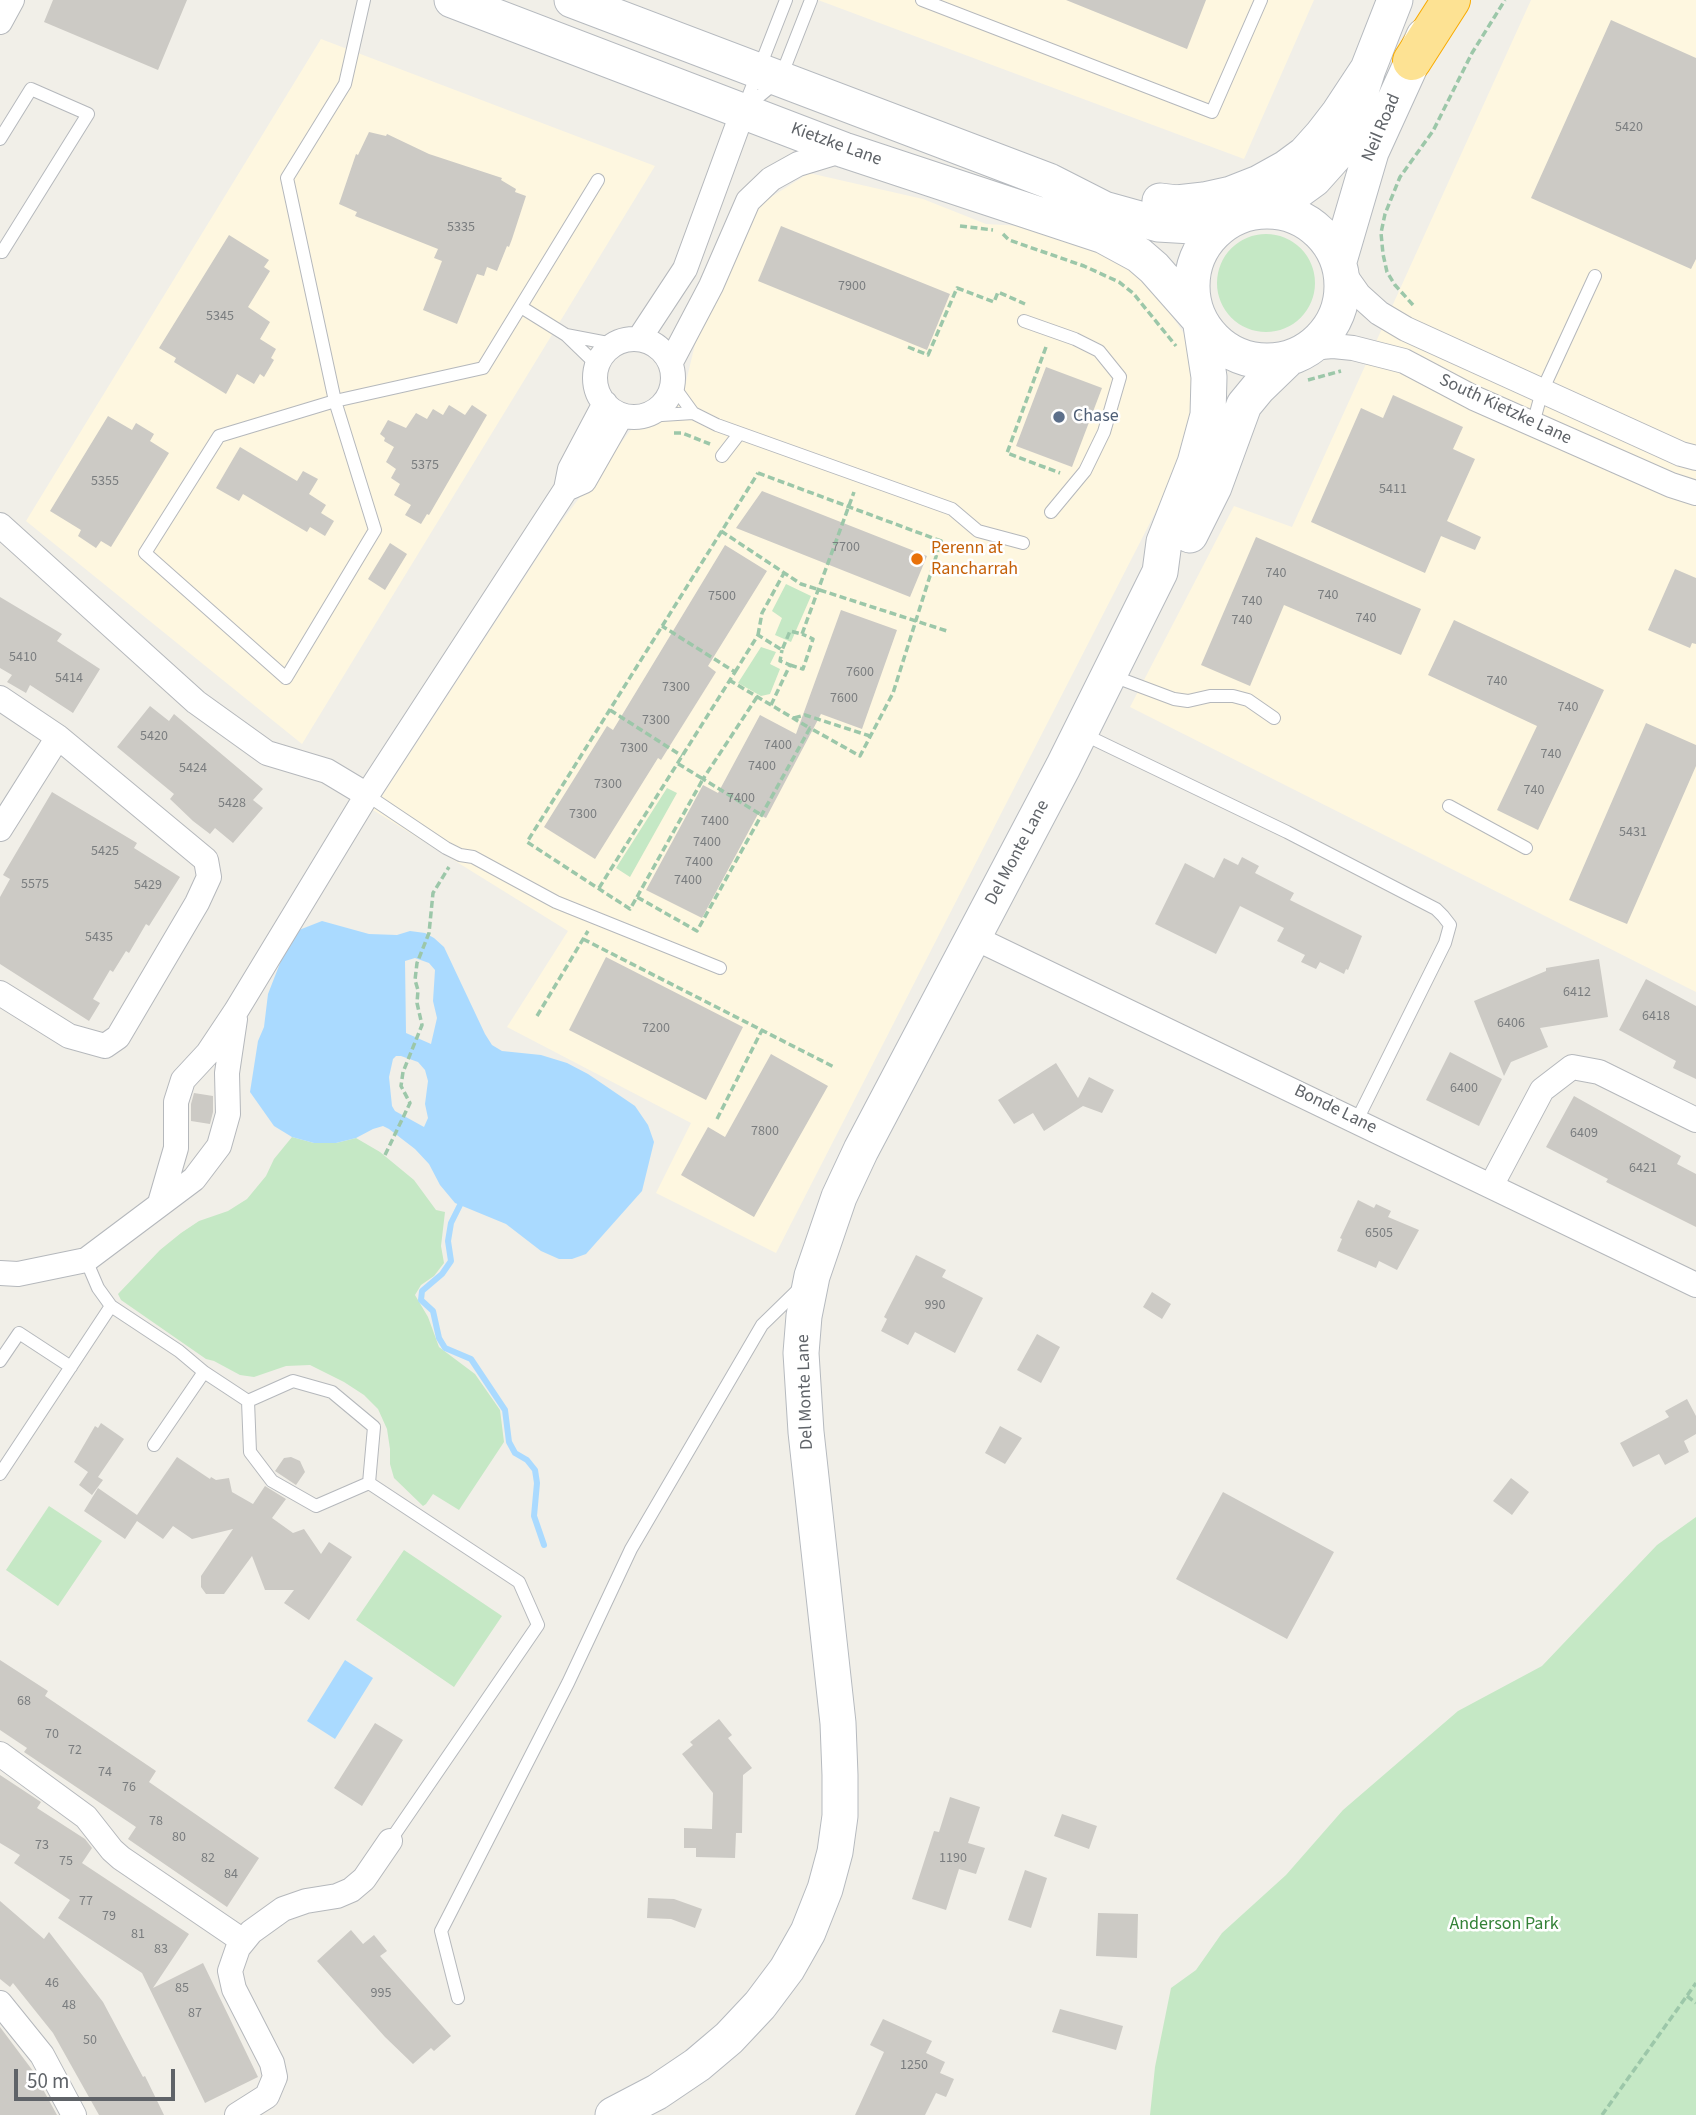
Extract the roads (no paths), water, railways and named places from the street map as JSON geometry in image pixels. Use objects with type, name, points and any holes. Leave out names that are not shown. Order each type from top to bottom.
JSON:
[{"type":"highway","points":[[1412,61],[1451,0]]},
{"type":"main road","name":"Kietzke Lane","points":[[452,0],[844,150],[1104,236],[1125,246],[1147,262],[1193,332]]},
{"type":"main road","points":[[572,0],[1049,181],[1095,205],[1134,219],[1192,226],[1226,223]]},
{"type":"main road","name":"Neil Road","points":[[1262,211],[1314,179],[1339,151],[1395,0]]},
{"type":"main road","name":"Neil Road","points":[[1340,266],[1371,152],[1442,0]]},
{"type":"main road","points":[[1049,181],[1072,183],[1149,201],[1177,203],[1231,194],[1259,183],[1286,168],[1305,153],[1339,113],[1368,69]]},
{"type":"main road","points":[[1273,211],[1297,217],[1320,232],[1340,266],[1342,291],[1338,312],[1326,332],[1299,364],[1242,358],[1193,332],[1194,306],[1191,285],[1195,261],[1208,239],[1226,223],[1247,213],[1273,211]]},
{"type":"main road","name":"Del Monte Lane","points":[[613,2115],[657,2092],[697,2065],[729,2038],[760,2005],[787,1969],[808,1933],[825,1889],[835,1852],[840,1816],[838,1723],[806,1432],[801,1353],[804,1316],[813,1276],[839,1197],[861,1150],[1081,732],[1160,572],[1164,542],[1195,463],[1208,415],[1209,377],[1193,332]]},
{"type":"main road","name":"Del Monte Lane","points":[[1160,572],[1181,552],[1214,487],[1244,405],[1258,388],[1299,364]]},
{"type":"street","points":[[0,22],[12,0]]},
{"type":"street","points":[[639,338],[685,269],[743,111]]},
{"type":"street","points":[[671,373],[664,351],[652,342],[639,338],[626,339],[613,345],[603,354],[595,377],[597,390],[624,412],[657,410],[666,402],[671,373],[748,201],[771,179],[798,164],[844,150]]},
{"type":"street","name":"South Kietzke Lane","points":[[1340,266],[1359,295],[1379,313],[1440,346],[1681,454],[1696,458]]},
{"type":"street","name":"South Kietzke Lane","points":[[1299,364],[1353,348],[1404,361],[1456,389],[1533,424],[1671,485],[1696,493]]},
{"type":"street","points":[[160,1203],[176,1148],[176,1102],[183,1080],[208,1053],[236,1011],[367,795],[566,489],[584,481],[624,412]]},
{"type":"street","points":[[0,525],[196,702],[267,753],[327,771],[367,795]]},
{"type":"street","points":[[0,698],[58,737],[206,860],[209,877],[197,903],[118,1037],[105,1046],[69,1036],[0,993]]},
{"type":"street","points":[[0,829],[58,737]]},
{"type":"street","name":"Bonde Lane","points":[[973,937],[1696,1285]]},
{"type":"street","points":[[0,1273],[18,1274],[86,1260],[194,1179],[219,1146],[228,1114],[227,1073],[236,1011]]},
{"type":"street","points":[[1492,1186],[1542,1090],[1572,1068],[1600,1072],[1696,1120]]},
{"type":"street","points":[[0,1754],[86,1817],[121,1858],[243,1941]]},
{"type":"street","points":[[237,2115],[267,2096],[275,2077],[272,2063],[232,1981],[230,1971],[233,1956],[243,1941],[283,1909],[351,1890],[364,1879],[390,1841]]},
{"type":"street","points":[[0,2003],[42,2055],[74,2115]]},
{"type":"lane","points":[[364,0],[345,84],[287,178],[335,401],[374,530],[286,678],[145,553],[219,436],[335,401],[483,368],[597,180]]},
{"type":"lane","points":[[743,111],[768,75],[786,0]]},
{"type":"lane","points":[[743,111],[768,75],[811,0]]},
{"type":"lane","points":[[922,0],[1212,112],[1261,0]]},
{"type":"lane","points":[[0,139],[31,89],[88,114],[2,252],[0,251]]},
{"type":"lane","points":[[1533,424],[1542,391],[1595,276]]},
{"type":"lane","points":[[521,307],[566,335],[597,365]]},
{"type":"lane","points":[[1024,321],[1099,351],[1120,377],[1104,432],[1085,471],[1051,512]]},
{"type":"lane","points":[[566,335],[613,345]]},
{"type":"lane","points":[[671,373],[693,413]]},
{"type":"lane","points":[[624,412],[693,413],[739,434],[952,509],[978,531],[1023,543]]},
{"type":"lane","points":[[722,456],[739,434]]},
{"type":"lane","points":[[1110,674],[1174,699],[1188,701],[1210,696],[1233,696],[1248,700],[1274,718]]},
{"type":"lane","points":[[1081,732],[1287,832],[1436,909],[1450,925],[1445,943],[1357,1120]]},
{"type":"lane","points":[[367,795],[446,848],[460,855],[473,857],[555,902],[720,968]]},
{"type":"lane","points":[[1449,806],[1527,848]]},
{"type":"lane","points":[[86,1260],[98,1288],[111,1306],[248,1401]]},
{"type":"lane","points":[[457,1998],[441,1931],[568,1684],[631,1549],[762,1325],[813,1276]]},
{"type":"lane","points":[[0,1474],[111,1306]]},
{"type":"lane","points":[[0,1361],[19,1333],[71,1367]]},
{"type":"lane","points":[[155,1445],[204,1372]]},
{"type":"lane","points":[[248,1401],[293,1381],[332,1392],[374,1427],[369,1483]]},
{"type":"lane","points":[[248,1401],[250,1452],[272,1481],[316,1506],[369,1483]]},
{"type":"lane","points":[[369,1483],[519,1582],[538,1625],[390,1841]]},
{"type":"water","points":[[322,921],[369,934],[397,935],[410,931],[425,933],[444,947],[492,1045],[502,1051],[541,1055],[567,1063],[635,1106],[648,1125],[654,1142],[642,1191],[586,1254],[572,1259],[559,1259],[541,1251],[506,1224],[455,1203],[440,1185],[429,1164],[415,1149],[383,1126],[356,1138],[336,1143],[314,1143],[292,1137],[274,1126],[250,1092],[268,994],[282,958],[299,930]],"holes":[[[415,958],[429,963],[435,970],[433,1001],[437,1018],[431,1044],[406,1033],[405,961]],[[396,1056],[418,1062],[425,1070],[428,1081],[425,1104],[428,1118],[424,1127],[395,1111],[392,1106],[389,1077]]]},
{"type":"water","points":[[345,1660],[373,1678],[335,1739],[307,1721]]},
{"type":"waterway","points":[[460,1205],[451,1223],[448,1241],[451,1261],[442,1274],[422,1291],[421,1300],[433,1311],[439,1338],[445,1348],[471,1359],[505,1410],[509,1442],[515,1453],[527,1460],[535,1470],[537,1483],[534,1516],[544,1545]]},
{"type":"place","name":"Chase","points":[[1059,417]]},
{"type":"place","name":"Perenn at Rancharrah","points":[[917,559]]},
{"type":"park label","name":"Anderson Park","points":[[1504,1925]]}]
